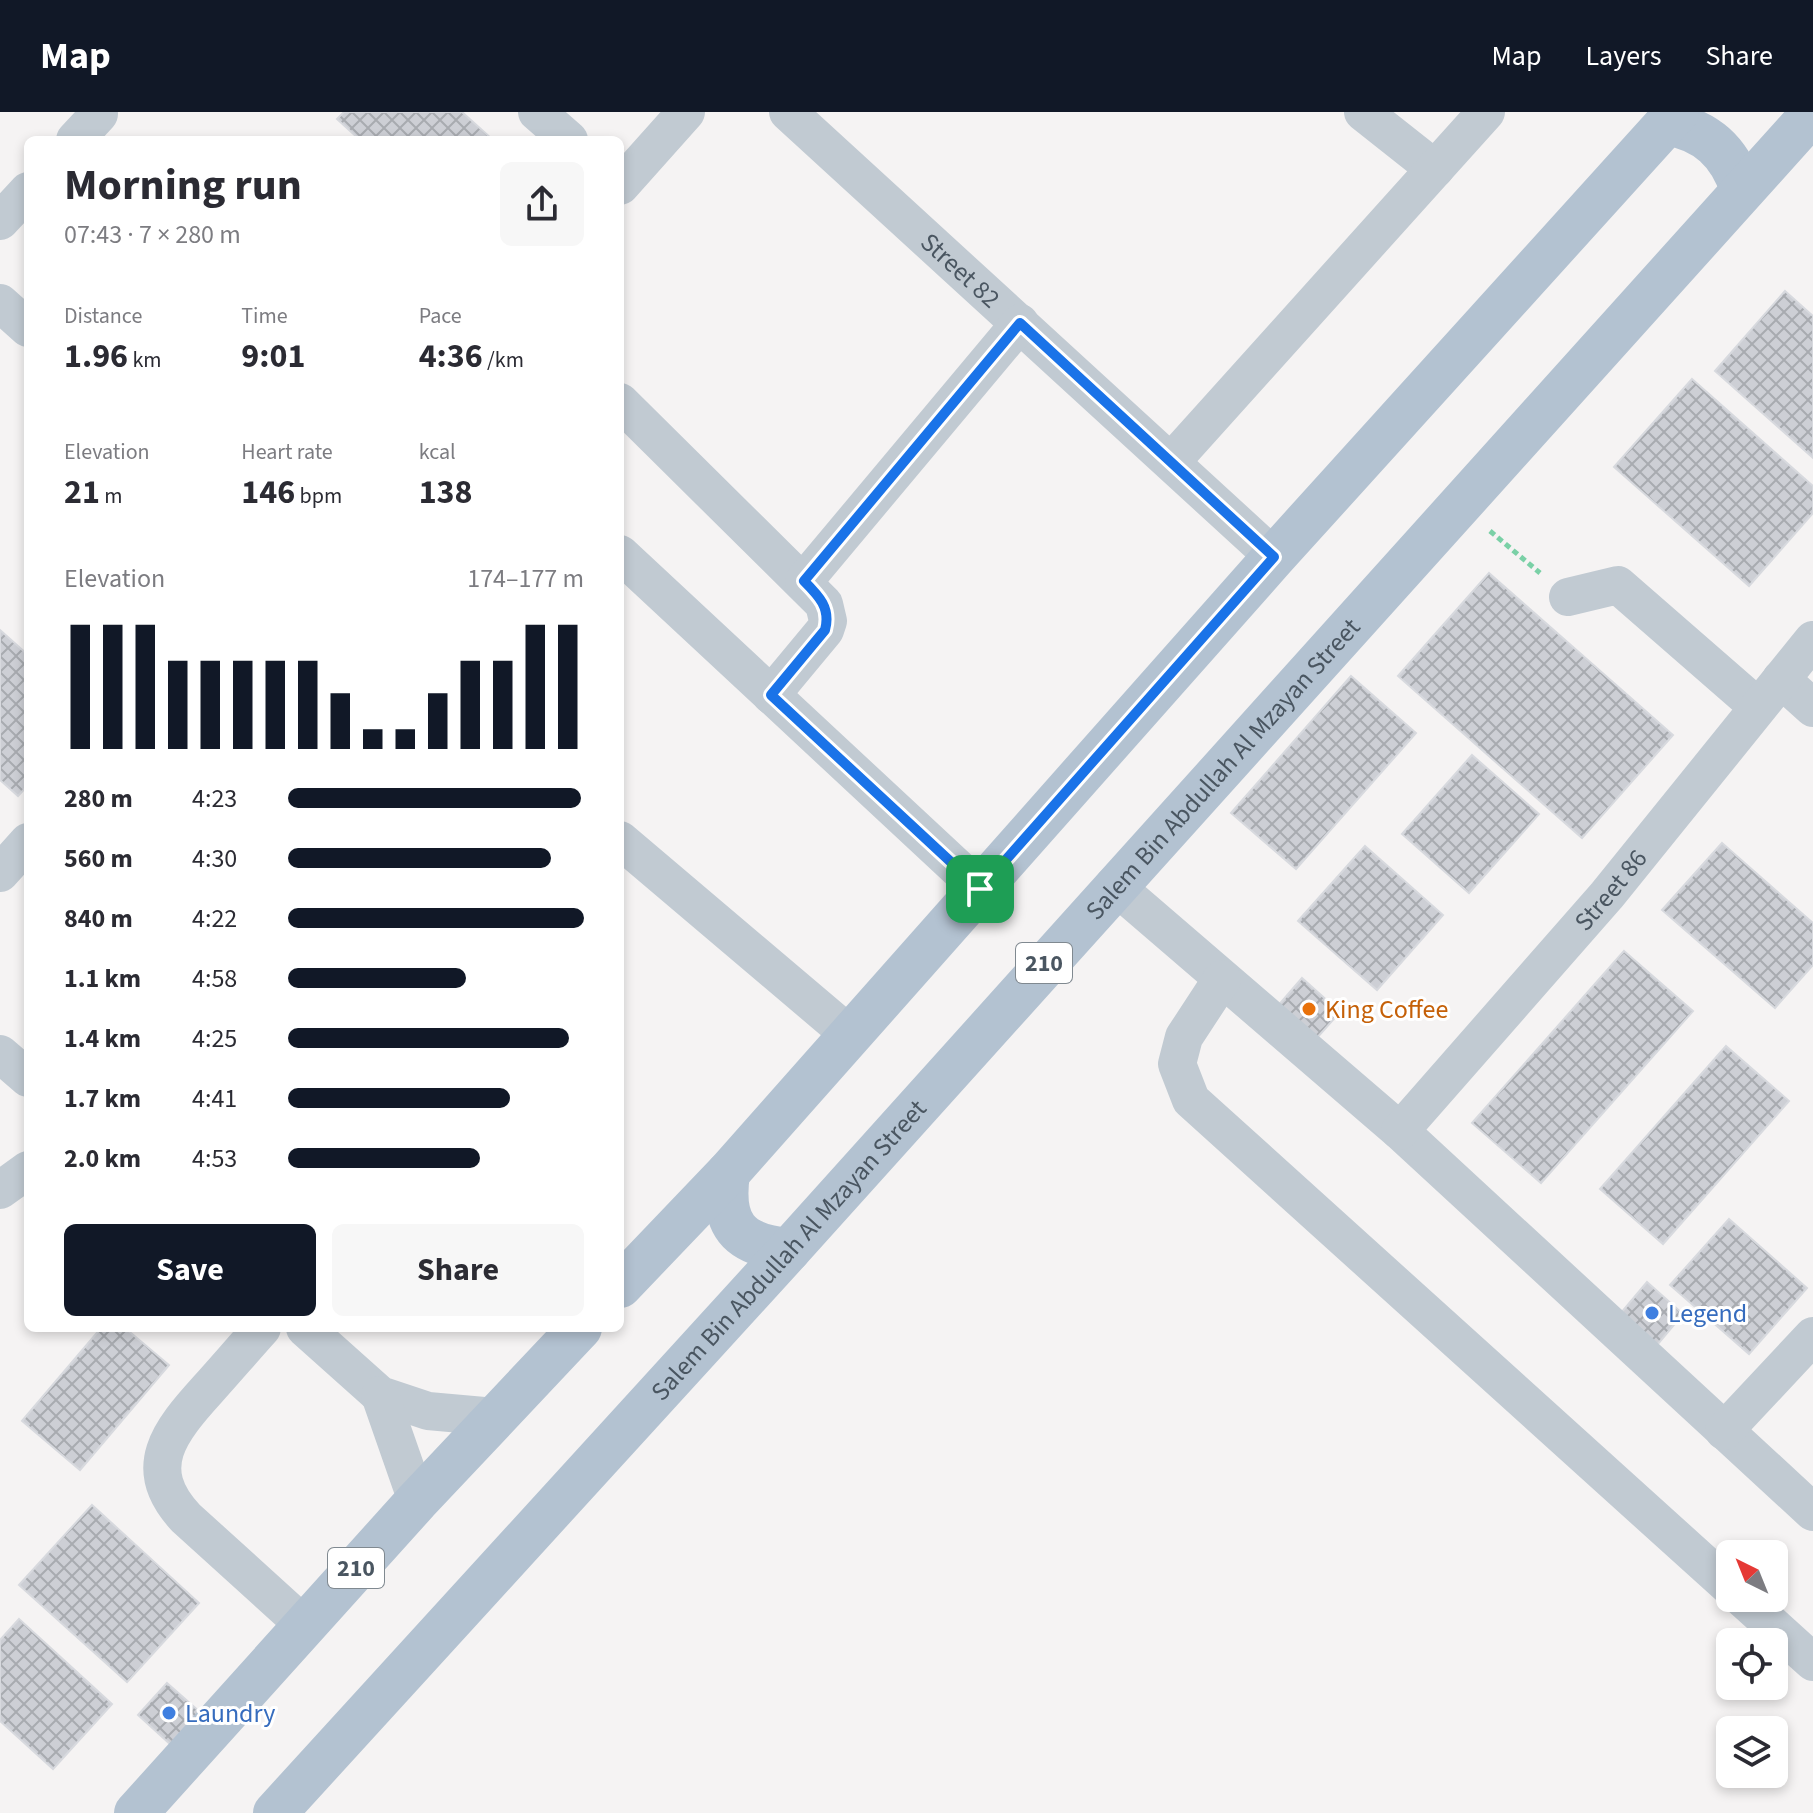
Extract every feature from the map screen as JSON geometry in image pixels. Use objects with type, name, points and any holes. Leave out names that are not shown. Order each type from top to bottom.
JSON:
[{"type":"main road","name":"Salem Bin Abdullah Al Mzayan Street","points":[[275,1813],[789,1250],[1742,189],[1806,113]]},
{"type":"main road","points":[[624,1282],[728,1173],[1274,557],[1672,117],[1723,151],[1742,189]]},
{"type":"main road","points":[[728,1173],[724,1202],[736,1230],[759,1247],[789,1250]]},
{"type":"main road","name":"210","points":[[136,1813],[417,1501],[576,1332]]},
{"type":"street","points":[[537,112],[564,136]]},
{"type":"street","points":[[624,181],[686,112]]},
{"type":"street","name":"Street 82","points":[[788,112],[1274,557]]},
{"type":"street","points":[[1363,112],[1435,169]]},
{"type":"street","points":[[1172,461],[1486,112]]},
{"type":"street","points":[[0,221],[24,195]]},
{"type":"street","points":[[0,303],[24,324]]},
{"type":"street","points":[[804,581],[1020,323]]},
{"type":"street","points":[[624,406],[824,604],[828,621],[825,630],[771,695]]},
{"type":"street","points":[[624,558],[980,889]]},
{"type":"street","points":[[1568,597],[1618,585],[1770,693],[1813,708]]},
{"type":"street","name":"Street 86","points":[[1400,1131],[1607,895],[1813,640]]},
{"type":"street","points":[[624,843],[850,1035]]},
{"type":"street","points":[[0,873],[24,846]]},
{"type":"street","points":[[1114,885],[1400,1131],[1813,1512]]},
{"type":"street","points":[[1222,979],[1184,1037],[1177,1064],[1191,1100],[1716,1574]]},
{"type":"street","points":[[0,1054],[24,1075]]},
{"type":"street","points":[[0,1190],[24,1173]]},
{"type":"street","points":[[258,1332],[178,1422],[163,1456],[162,1474],[175,1506],[186,1518],[304,1625]]},
{"type":"street","points":[[309,1332],[380,1395],[428,1411],[495,1417]]},
{"type":"street","points":[[1724,1431],[1813,1336]]},
{"type":"street","points":[[380,1395],[417,1501]]},
{"type":"street","points":[[1758,1612],[1813,1662]]},
{"type":"path","points":[[1459,504],[1568,597]]},
{"type":"building","points":[[344,112],[462,112],[489,136],[356,136],[337,119]]},
{"type":"building","points":[[1785,291],[1813,316],[1813,458],[1715,371]]},
{"type":"building","points":[[1692,379],[1813,486],[1813,513],[1749,586],[1614,467]]},
{"type":"building","points":[[1489,573],[1673,735],[1582,838],[1398,676]]},
{"type":"building","points":[[0,630],[24,651],[24,789],[18,796],[0,780]]},
{"type":"building","points":[[1351,676],[1416,733],[1296,869],[1231,813]]},
{"type":"building","points":[[1472,755],[1539,814],[1469,893],[1402,834]]},
{"type":"building","points":[[1722,843],[1813,923],[1813,965],[1775,1008],[1662,910]]},
{"type":"building","points":[[1365,846],[1443,915],[1377,990],[1298,921]]},
{"type":"building","points":[[1624,951],[1693,1011],[1541,1183],[1472,1123]]},
{"type":"building","name":"King Coffee","points":[[1302,978],[1340,1012],[1315,1040],[1277,1007]]},
{"type":"building","points":[[1726,1046],[1789,1101],[1663,1244],[1600,1189]]},
{"type":"building","points":[[1729,1219],[1807,1288],[1749,1354],[1670,1285]]},
{"type":"building","name":"Legend","points":[[1647,1282],[1683,1314],[1657,1345],[1621,1313]]},
{"type":"building","points":[[98,1332],[130,1332],[169,1365],[80,1470],[22,1421]]},
{"type":"building","points":[[92,1505],[199,1603],[127,1682],[19,1585]]},
{"type":"building","points":[[19,1619],[112,1704],[53,1769],[0,1721],[0,1640]]},
{"type":"building","name":"Laundry","points":[[167,1683],[200,1712],[170,1744],[138,1715]]},
{"type":"place","name":"King Coffee","points":[[1309,1009]]},
{"type":"place","name":"Legend","points":[[1652,1313]]},
{"type":"place","name":"Laundry","points":[[169,1713]]},
{"type":"route","points":[[1020,323],[1274,557],[980,889],[771,695],[820,638],[828,621],[820,597],[804,581],[1020,323]]}]
